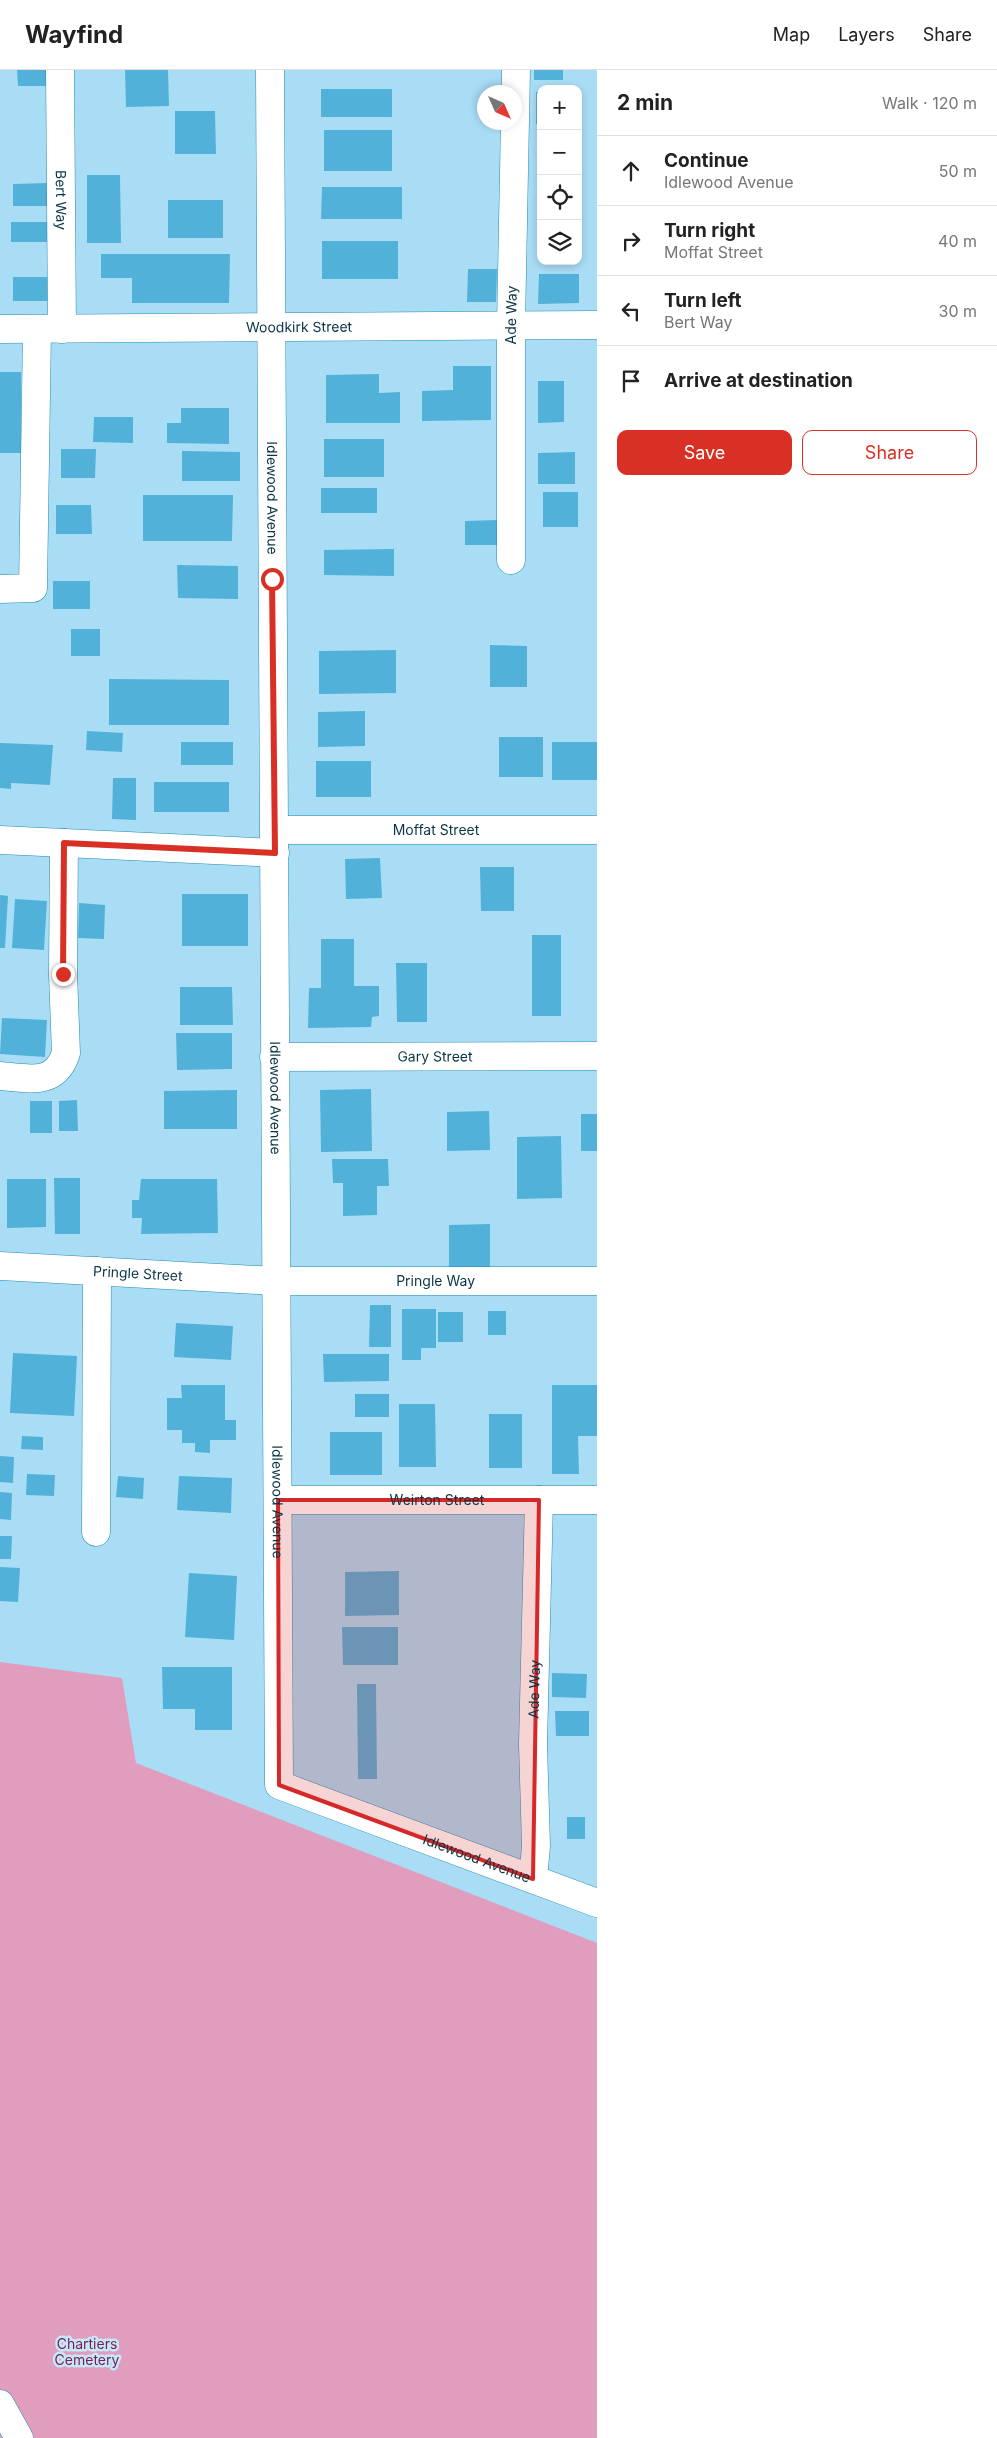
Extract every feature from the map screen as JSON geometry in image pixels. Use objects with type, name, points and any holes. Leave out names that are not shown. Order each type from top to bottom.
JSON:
[{"type":"street","name":"Bert Way","points":[[0,589],[33,588],[49,329],[60,70]]},
{"type":"street","name":"Idlewood Avenue","points":[[270,70],[278,1785],[597,1903]]},
{"type":"street","name":"Ade Way","points":[[511,560],[511,325],[516,70]]},
{"type":"street","name":"Woodkirk Street","points":[[0,329],[597,326]]},
{"type":"street","name":"Moffat Street","points":[[0,840],[64,843],[275,842],[597,830]]},
{"type":"street","points":[[0,1076],[39,1079],[48,1076],[63,1063],[66,1053],[63,974],[64,843]]},
{"type":"street","name":"Gary Street","points":[[274,1056],[597,1056]]},
{"type":"street","name":"Pringle Street","points":[[0,1266],[276,1281]]},
{"type":"street","points":[[96,1271],[96,1532]]},
{"type":"street","name":"Pringle Way","points":[[276,1281],[597,1281]]},
{"type":"street","name":"Weirton Street","points":[[278,1500],[597,1500]]},
{"type":"street","name":"Ade Way","points":[[533,1880],[536,1846],[533,1744],[539,1500]]},
{"type":"street","points":[[0,2404],[19,2438]]},
{"type":"highlighted area","points":[[278,1500],[539,1500],[533,1879],[279,1785]]},
{"type":"green space","name":"Chartiers Cemetery","points":[[0,1662],[122,1678],[136,1763],[597,1943],[597,2438],[0,2438]]},
{"type":"building","points":[[17,70],[48,70],[48,86],[18,86]]},
{"type":"building","points":[[125,70],[168,70],[169,106],[126,107]]},
{"type":"building","points":[[534,70],[563,70],[563,80],[534,80]]},
{"type":"building","points":[[321,89],[392,89],[392,117],[321,117]]},
{"type":"building","points":[[537,92],[537,124],[536,124]]},
{"type":"building","points":[[175,111],[215,111],[216,154],[175,154]]},
{"type":"building","points":[[324,130],[392,130],[392,171],[324,171]]},
{"type":"building","points":[[87,175],[120,175],[121,243],[87,243]]},
{"type":"building","points":[[48,183],[49,206],[13,206],[13,184]]},
{"type":"building","points":[[322,187],[402,187],[402,219],[321,219]]},
{"type":"building","points":[[168,200],[223,200],[223,238],[168,238]]},
{"type":"building","points":[[11,222],[51,222],[52,242],[11,242]]},
{"type":"building","points":[[322,241],[398,241],[398,279],[322,279]]},
{"type":"building","points":[[101,254],[230,254],[229,303],[132,303],[132,278],[101,278]]},
{"type":"building","points":[[468,269],[497,269],[496,302],[467,302]]},
{"type":"building","points":[[539,274],[579,274],[579,303],[538,304]]},
{"type":"building","points":[[13,277],[49,277],[48,301],[13,301]]},
{"type":"building","points":[[453,366],[491,366],[491,420],[422,421],[422,391],[453,390]]},
{"type":"building","points":[[0,372],[21,372],[21,453],[0,453]]},
{"type":"building","points":[[379,374],[379,393],[400,392],[400,423],[326,423],[326,375]]},
{"type":"building","points":[[538,381],[564,381],[564,422],[538,423]]},
{"type":"building","points":[[181,408],[229,408],[229,444],[167,443],[167,423],[181,423]]},
{"type":"building","points":[[94,417],[133,417],[133,443],[93,442]]},
{"type":"building","points":[[324,439],[384,439],[384,477],[324,477]]},
{"type":"building","points":[[61,449],[96,449],[95,478],[61,478]]},
{"type":"building","points":[[182,451],[240,452],[240,481],[182,481]]},
{"type":"building","points":[[575,452],[575,484],[538,484],[538,453]]},
{"type":"building","points":[[321,488],[377,488],[377,513],[321,513]]},
{"type":"building","points":[[543,492],[578,492],[578,527],[543,527]]},
{"type":"building","points":[[143,495],[233,495],[232,541],[143,541]]},
{"type":"building","points":[[56,505],[91,505],[92,534],[56,534]]},
{"type":"building","points":[[498,520],[499,545],[465,545],[465,521]]},
{"type":"building","points":[[394,549],[394,576],[324,575],[324,550]]},
{"type":"building","points":[[177,565],[238,566],[238,599],[178,598]]},
{"type":"building","points":[[53,581],[90,581],[90,609],[53,609]]},
{"type":"building","points":[[71,629],[100,629],[100,656],[71,656]]},
{"type":"building","points":[[490,645],[527,646],[527,687],[490,687]]},
{"type":"building","points":[[396,650],[396,693],[319,694],[319,651]]},
{"type":"building","points":[[109,679],[229,680],[229,725],[109,725]]},
{"type":"building","points":[[365,711],[365,746],[318,747],[318,712]]},
{"type":"building","points":[[87,731],[123,733],[122,752],[86,750]]},
{"type":"building","points":[[499,737],[543,737],[543,777],[499,777]]},
{"type":"building","points":[[181,742],[233,742],[233,765],[181,765]]},
{"type":"building","points":[[552,742],[597,742],[597,780],[552,780]]},
{"type":"building","points":[[0,743],[53,745],[50,785],[11,783],[11,789],[0,788]]},
{"type":"building","points":[[316,761],[371,761],[371,797],[316,797]]},
{"type":"building","points":[[113,778],[136,778],[136,820],[112,819]]},
{"type":"building","points":[[154,782],[229,782],[229,812],[154,812]]},
{"type":"building","points":[[380,858],[382,898],[346,899],[345,859]]},
{"type":"building","points":[[480,867],[514,867],[514,911],[481,911]]},
{"type":"building","points":[[182,894],[248,894],[248,946],[182,946]]},
{"type":"building","points":[[0,895],[8,896],[5,948],[0,948]]},
{"type":"building","points":[[15,899],[47,901],[44,950],[12,948]]},
{"type":"building","points":[[79,903],[105,905],[104,939],[78,938]]},
{"type":"building","points":[[532,935],[561,935],[561,1016],[532,1016]]},
{"type":"building","points":[[321,939],[354,939],[354,986],[379,986],[379,1016],[372,1017],[371,1027],[308,1028],[309,988],[321,988]]},
{"type":"building","points":[[396,963],[427,963],[427,1022],[397,1022]]},
{"type":"building","points":[[180,987],[232,987],[233,1025],[180,1025]]},
{"type":"building","points":[[2,1018],[47,1020],[45,1057],[0,1054]]},
{"type":"building","points":[[176,1033],[232,1033],[232,1069],[177,1070]]},
{"type":"building","points":[[371,1089],[372,1151],[321,1152],[320,1090]]},
{"type":"building","points":[[237,1090],[237,1129],[164,1129],[164,1091]]},
{"type":"building","points":[[77,1100],[78,1131],[59,1131],[59,1101]]},
{"type":"building","points":[[30,1101],[52,1101],[52,1133],[30,1133]]},
{"type":"building","points":[[489,1111],[490,1150],[447,1151],[447,1112]]},
{"type":"building","points":[[581,1114],[597,1114],[597,1151],[581,1151]]},
{"type":"building","points":[[561,1136],[562,1198],[517,1199],[517,1137]]},
{"type":"building","points":[[332,1159],[388,1159],[389,1186],[377,1186],[377,1215],[343,1216],[343,1183],[333,1183]]},
{"type":"building","points":[[54,1178],[80,1178],[80,1234],[55,1234]]},
{"type":"building","points":[[7,1179],[46,1179],[46,1227],[7,1228]]},
{"type":"building","points":[[141,1179],[217,1179],[218,1233],[141,1234],[142,1218],[132,1218],[132,1200],[139,1200]]},
{"type":"building","points":[[490,1224],[490,1269],[449,1269],[449,1225]]},
{"type":"building","points":[[370,1305],[391,1305],[391,1347],[369,1347]]},
{"type":"building","points":[[402,1309],[436,1309],[436,1348],[421,1348],[421,1360],[402,1360]]},
{"type":"building","points":[[488,1311],[506,1311],[506,1335],[488,1335]]},
{"type":"building","points":[[438,1312],[463,1312],[463,1342],[438,1342]]},
{"type":"building","points":[[176,1323],[233,1326],[231,1360],[174,1357]]},
{"type":"building","points":[[13,1353],[77,1356],[74,1416],[10,1413]]},
{"type":"building","points":[[323,1354],[389,1354],[389,1381],[324,1382]]},
{"type":"building","points":[[181,1385],[225,1385],[225,1420],[236,1420],[236,1440],[210,1440],[210,1453],[195,1452],[195,1443],[182,1443],[182,1430],[167,1430],[167,1398],[182,1398]]},
{"type":"building","points":[[552,1385],[597,1385],[597,1436],[578,1436],[579,1474],[552,1474]]},
{"type":"building","points":[[355,1394],[389,1394],[389,1417],[355,1417]]},
{"type":"building","points":[[399,1404],[435,1404],[436,1467],[399,1467]]},
{"type":"building","points":[[489,1414],[522,1414],[522,1468],[489,1468]]},
{"type":"building","points":[[330,1432],[382,1432],[382,1475],[330,1475]]},
{"type":"building","points":[[22,1436],[43,1437],[43,1450],[21,1449]]},
{"type":"building","points":[[0,1456],[14,1457],[13,1483],[0,1482]]},
{"type":"building","points":[[27,1474],[55,1475],[54,1496],[26,1495]]},
{"type":"building","points":[[118,1476],[144,1478],[143,1499],[116,1497]]},
{"type":"building","points":[[179,1476],[232,1478],[231,1513],[177,1510]]},
{"type":"building","points":[[0,1492],[12,1493],[11,1520],[0,1519]]},
{"type":"building","points":[[0,1536],[12,1536],[11,1559],[0,1559]]},
{"type":"building","points":[[0,1567],[20,1568],[18,1602],[0,1601]]},
{"type":"building","points":[[399,1571],[399,1615],[345,1616],[345,1572]]},
{"type":"building","points":[[189,1573],[237,1576],[234,1640],[185,1637]]},
{"type":"building","points":[[342,1627],[398,1627],[398,1665],[343,1665]]},
{"type":"building","points":[[162,1667],[232,1667],[232,1730],[195,1730],[195,1709],[163,1709]]},
{"type":"building","points":[[552,1673],[587,1674],[586,1698],[552,1697]]},
{"type":"building","points":[[357,1684],[376,1684],[377,1779],[358,1779]]},
{"type":"building","points":[[555,1711],[589,1711],[589,1736],[556,1736]]},
{"type":"building","points":[[567,1817],[585,1817],[585,1839],[567,1839]]},
{"type":"route","points":[[63,974],[64,843],[275,853],[272,579]]}]
